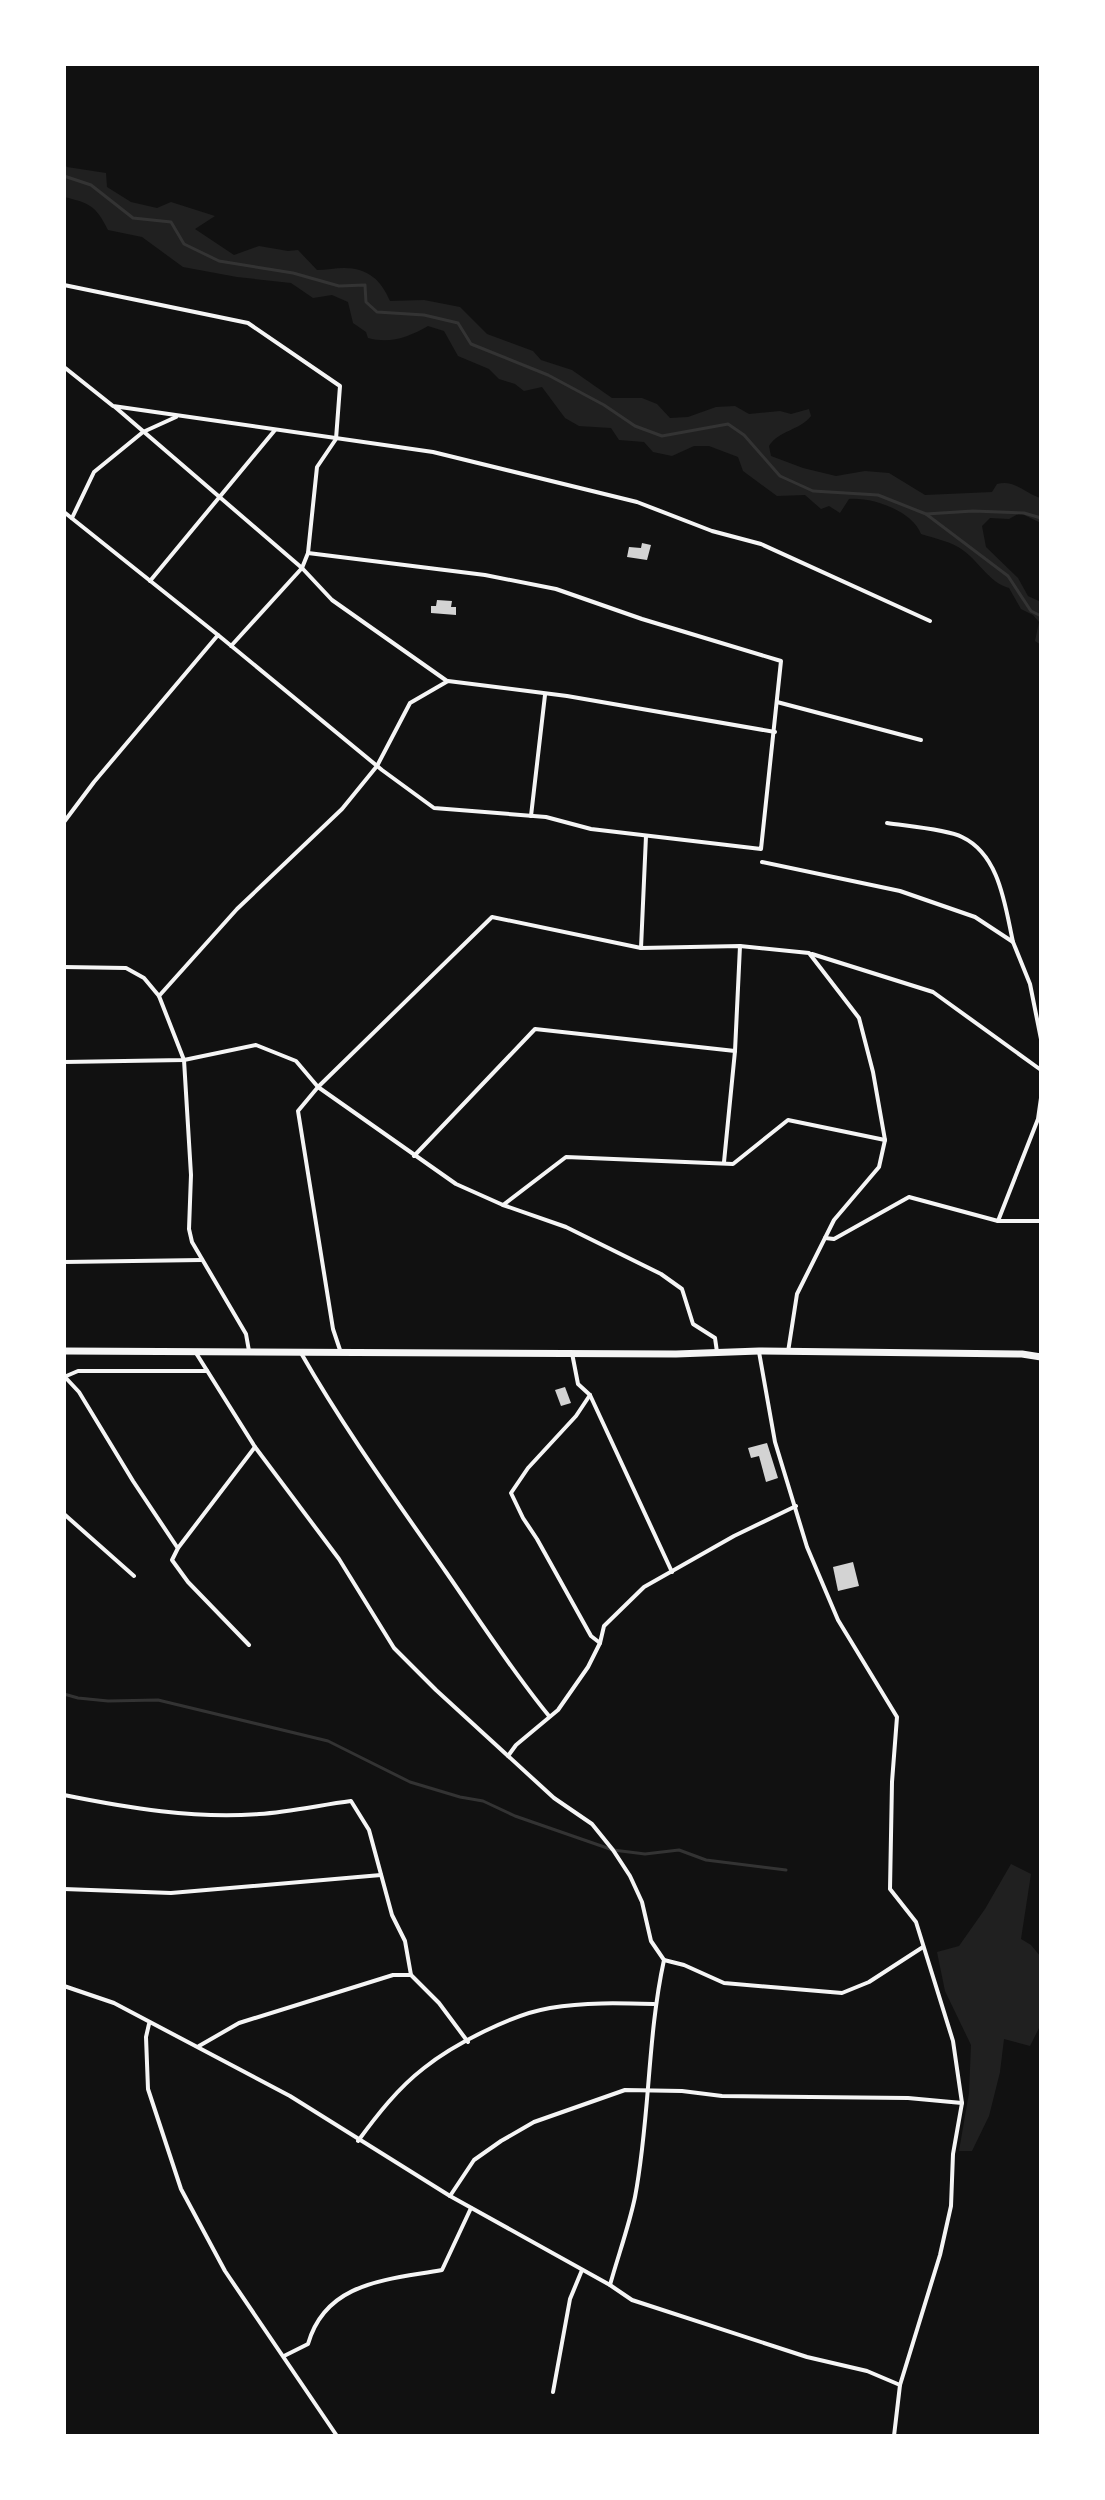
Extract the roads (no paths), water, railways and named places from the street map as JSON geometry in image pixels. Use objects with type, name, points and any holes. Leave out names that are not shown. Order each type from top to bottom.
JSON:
[{"type":"main road","points":[[64,1351],[759,1351],[1022,1354],[1041,1357]]},
{"type":"street","points":[[64,285],[248,323],[340,386],[336,439],[317,467],[308,553],[302,568],[231,646]]},
{"type":"street","points":[[64,367],[302,568],[332,600],[448,681],[775,732]]},
{"type":"street","points":[[113,406],[433,452],[637,502],[712,531],[761,544],[930,621]]},
{"type":"street","points":[[72,518],[94,472],[143,432],[179,416]]},
{"type":"street","points":[[150,581],[275,430]]},
{"type":"street","points":[[64,512],[377,766],[434,808],[546,817],[591,829],[761,849],[781,661],[556,589],[485,575],[308,553]]},
{"type":"street","points":[[64,822],[218,635]]},
{"type":"street","points":[[159,996],[237,909],[342,809],[377,766],[410,703],[448,681]]},
{"type":"street","points":[[531,816],[546,694]]},
{"type":"street","points":[[777,702],[921,740]]},
{"type":"street","points":[[887,823],[962,837],[983,853],[1000,883],[1013,942],[1030,984],[1041,1039]]},
{"type":"street","points":[[641,948],[646,836]]},
{"type":"street","points":[[762,862],[900,891],[942,904],[975,917],[1013,942]]},
{"type":"street","points":[[341,1353],[333,1329],[298,1111],[318,1087],[492,917],[641,948],[740,946],[809,953],[933,992],[1041,1070]]},
{"type":"street","points":[[724,1164],[735,1051],[740,946]]},
{"type":"street","points":[[788,1352],[797,1294],[834,1220],[879,1167],[885,1140],[873,1072],[859,1018],[809,953]]},
{"type":"street","points":[[64,967],[126,968],[144,978],[159,996],[184,1060],[191,1175],[189,1229],[192,1242],[246,1334],[249,1353]]},
{"type":"street","points":[[414,1156],[535,1029],[735,1051]]},
{"type":"street","points":[[64,1062],[184,1060],[256,1045],[296,1061],[318,1087],[456,1184],[503,1205],[566,1227],[661,1274],[682,1289],[693,1324],[715,1338],[717,1352]]},
{"type":"street","points":[[998,1221],[1038,1119],[1041,1098]]},
{"type":"street","points":[[503,1205],[566,1157],[733,1164],[788,1120],[885,1140]]},
{"type":"street","points":[[825,1238],[834,1239],[909,1197],[998,1221],[1041,1221]]},
{"type":"street","points":[[64,1262],[202,1260]]},
{"type":"street","points":[[759,1351],[775,1442],[807,1547],[838,1620],[897,1717],[890,1889],[916,1922],[953,2041],[962,2103],[953,2154],[951,2206],[940,2255],[900,2385],[894,2436]]},
{"type":"street","points":[[196,1353],[255,1447],[339,1559],[394,1648],[554,1798],[592,1824],[613,1850],[630,1876],[642,1902],[651,1941],[664,1960],[684,1965],[724,1983],[842,1993],[869,1982],[923,1947]]},
{"type":"street","points":[[301,1353],[373,1470],[505,1659],[549,1716]]},
{"type":"street","points":[[572,1353],[578,1384],[590,1395],[672,1572]]},
{"type":"street","points":[[178,1548],[79,1392],[64,1376],[78,1371],[207,1371]]},
{"type":"street","points":[[590,1395],[576,1416],[528,1468],[511,1493],[591,1636],[600,1643]]},
{"type":"street","points":[[249,1645],[172,1560],[255,1447]]},
{"type":"street","points":[[508,1756],[571,1694],[600,1643],[604,1626],[644,1587],[734,1536],[797,1506]]},
{"type":"street","points":[[64,1514],[134,1576]]},
{"type":"street","points":[[64,1795],[145,1810],[230,1815],[284,1812],[351,1801],[369,1830],[392,1915],[405,1941],[411,1975],[439,2003],[468,2042]]},
{"type":"street","points":[[64,1889],[171,1893],[381,1875]]},
{"type":"street","points":[[610,2285],[635,2197],[648,2091],[654,2004],[664,1960]]},
{"type":"street","points":[[198,2047],[239,2023],[380,1978],[411,1975]]},
{"type":"street","points":[[64,1986],[114,2003],[290,2096],[450,2196],[632,2300],[807,2357],[867,2371],[900,2385]]},
{"type":"street","points":[[358,2141],[379,2111],[424,2068],[508,2020],[548,2008],[600,2002],[654,2004]]},
{"type":"street","points":[[149,2024],[146,2037],[148,2089],[181,2189],[225,2271],[337,2436]]},
{"type":"street","points":[[450,2196],[474,2160],[534,2122],[625,2090],[682,2091],[722,2096],[908,2098],[962,2103]]},
{"type":"street","points":[[284,2356],[308,2344],[312,2331],[333,2303],[352,2290],[389,2278],[442,2270],[471,2208]]},
{"type":"street","points":[[553,2392],[570,2299],[582,2270]]},
{"type":"waterway","points":[[64,176],[91,185],[133,218],[171,222],[184,244],[219,261],[293,273],[339,286],[365,285],[366,302],[377,312],[424,315],[458,323],[471,344],[548,375],[604,405],[635,426],[662,436],[728,424],[744,435],[780,476],[813,491],[878,495],[926,514],[973,511],[1024,513],[1041,518]]},
{"type":"waterway","points":[[926,514],[1008,576],[1031,611],[1041,616]]},
{"type":"waterway","points":[[64,1694],[108,1701],[158,1700],[328,1741],[410,1782],[483,1801],[515,1816],[613,1850],[645,1854],[679,1850],[706,1860],[786,1870]]}]
